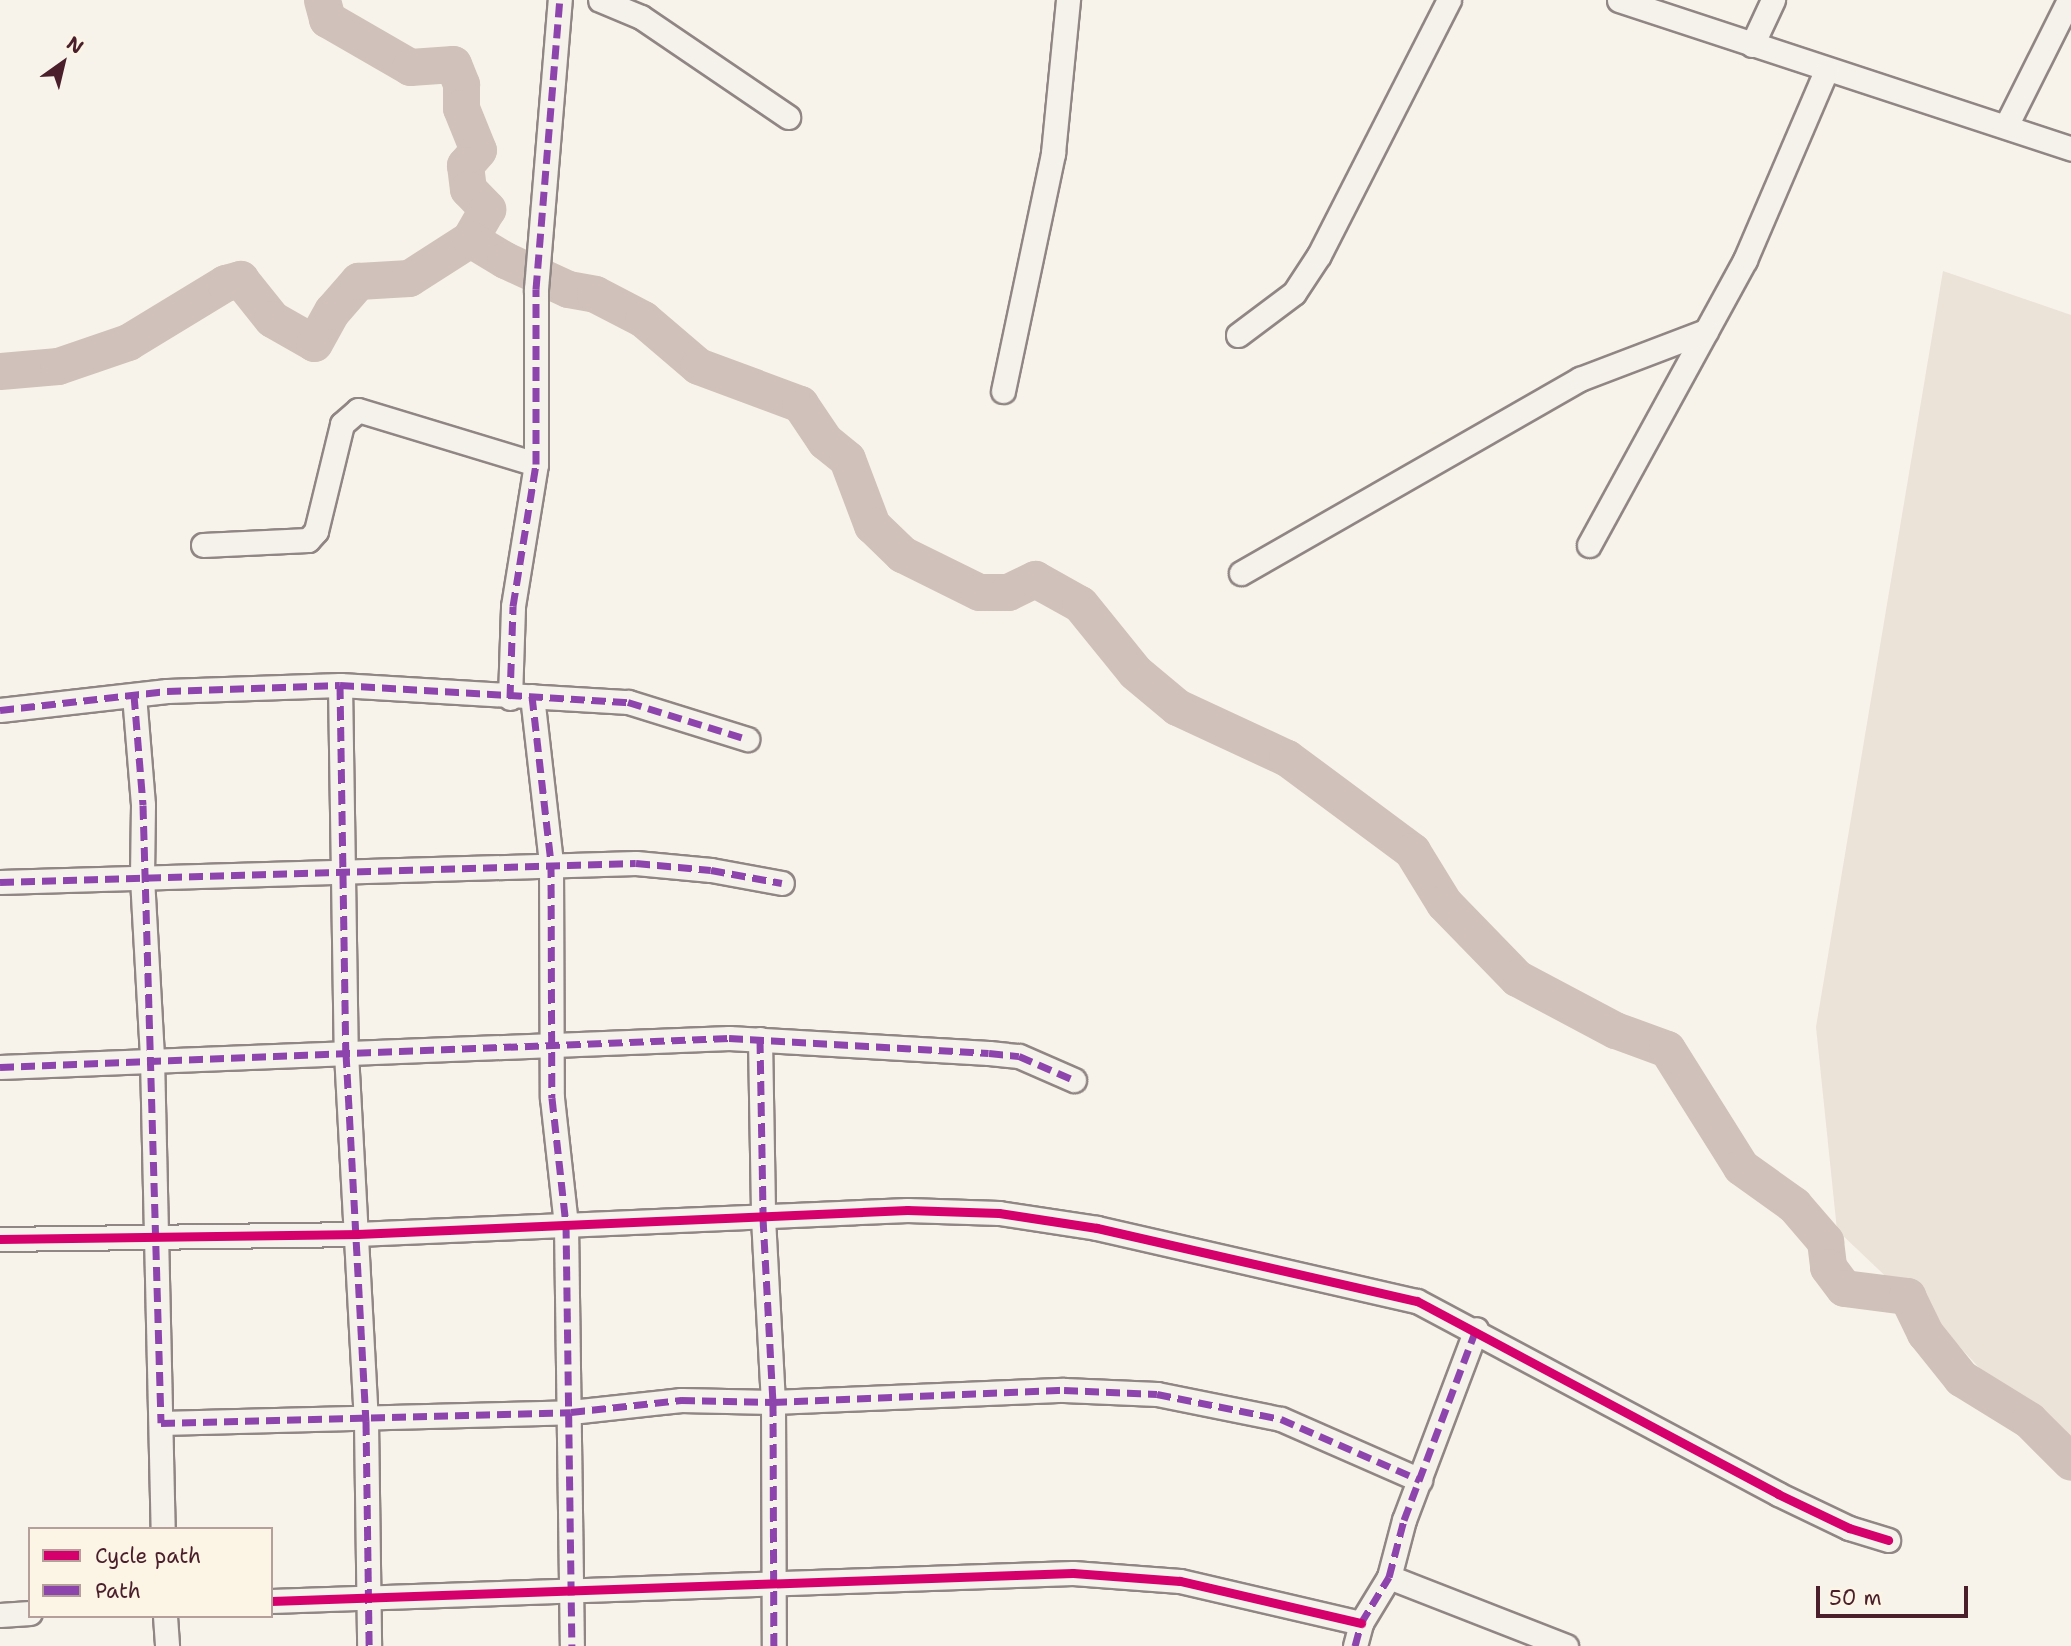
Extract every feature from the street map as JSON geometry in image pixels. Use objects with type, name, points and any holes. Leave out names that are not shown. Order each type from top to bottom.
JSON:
[{"type":"street","points":[[560,0],[536,289],[536,464],[513,606],[521,697],[551,863],[552,1098],[566,1224],[571,1412],[572,1646]]},
{"type":"street","points":[[600,0],[641,17],[788,117]]},
{"type":"street","points":[[1003,391],[1053,153],[1068,0]]},
{"type":"street","points":[[1238,335],[1294,293],[1319,255],[1448,0]]},
{"type":"street","points":[[1619,0],[1826,71],[2071,149]]},
{"type":"street","points":[[1752,45],[1773,0]]},
{"type":"street","points":[[2006,127],[2069,0]]},
{"type":"street","points":[[1589,545],[1745,260],[1826,71]]},
{"type":"street","points":[[1241,573],[1580,379],[1706,331]]},
{"type":"street","points":[[203,545],[308,540],[316,531],[338,432],[358,410],[536,464]]},
{"type":"street","points":[[340,685],[346,1053],[366,1420],[369,1646]]},
{"type":"street","points":[[0,710],[134,695],[340,685],[521,697],[578,695],[628,702],[747,739]]},
{"type":"street","points":[[134,695],[143,805],[142,878],[152,1058],[163,1527]]},
{"type":"street","points":[[0,882],[551,863],[661,865],[782,883]]},
{"type":"street","points":[[761,1039],[763,1218],[773,1402],[770,1583],[774,1646]]},
{"type":"street","points":[[0,1067],[152,1058],[346,1053],[552,1043],[761,1039],[1019,1056],[1074,1080]]},
{"type":"street","points":[[0,1239],[357,1234],[907,1210],[999,1213],[1085,1226],[1417,1301],[1476,1329],[1778,1494],[1849,1528],[1888,1540]]},
{"type":"street","points":[[1355,1646],[1361,1623],[1389,1577],[1420,1480],[1476,1329]]},
{"type":"street","points":[[161,1423],[366,1420],[571,1412],[681,1400],[773,1402],[1063,1390],[1157,1394],[1281,1419],[1420,1480]]},
{"type":"street","points":[[273,1601],[570,1587],[1073,1573],[1180,1581],[1361,1623]]},
{"type":"street","points":[[1389,1577],[1566,1646]]},
{"type":"street","points":[[0,1615],[28,1613]]},
{"type":"street","points":[[165,1618],[167,1646]]},
{"type":"shaded area","points":[[1943,271],[2071,315],[2071,1467],[1959,1346],[1837,1230],[1816,1027]]},
{"type":"waterway","points":[[322,0],[327,19],[410,67],[453,64],[461,84],[461,108],[478,150],[465,165],[468,189],[487,209],[470,239]]},
{"type":"waterway","points":[[0,371],[58,366],[128,342],[225,283],[240,279],[272,319],[314,343],[332,311],[358,281],[409,278],[470,239],[505,260],[568,289],[595,294],[643,319],[698,366],[800,404],[825,441],[847,459],[872,525],[902,554],[979,592],[1008,592],[1035,579],[1080,604],[1135,672],[1177,707],[1287,758],[1412,851],[1444,903],[1517,978],[1615,1030],[1667,1049],[1741,1167],[1794,1205],[1825,1241],[1828,1267],[1844,1288],[1907,1296],[1925,1333],[1961,1378],[2029,1420],[2071,1462]]},
{"type":"marked path","points":[[510,698],[513,606],[536,464],[536,289],[560,0]]},
{"type":"marked path","points":[[340,685],[346,1053],[366,1421],[369,1646]]},
{"type":"marked path","points":[[0,710],[167,691],[340,685],[628,702],[747,739]]},
{"type":"marked path","points":[[134,695],[143,805],[161,1423],[571,1412],[681,1400],[773,1402],[1064,1390],[1157,1394],[1281,1419],[1420,1480]]},
{"type":"marked path","points":[[532,696],[551,863],[552,1098],[566,1224],[572,1646]]},
{"type":"marked path","points":[[0,882],[636,863],[711,870],[782,883]]},
{"type":"marked path","points":[[0,1067],[729,1038],[1019,1056],[1074,1080]]},
{"type":"marked path","points":[[760,1039],[763,1218],[773,1402],[774,1646]]},
{"type":"marked path","points":[[1355,1646],[1361,1623],[1389,1577],[1404,1520],[1476,1329]]},
{"type":"cycle path","points":[[0,1239],[357,1234],[907,1210],[999,1213],[1097,1228],[1417,1301],[1778,1494],[1849,1528],[1888,1540]]},
{"type":"cycle path","points":[[273,1601],[1073,1573],[1180,1581],[1361,1623]]}]
